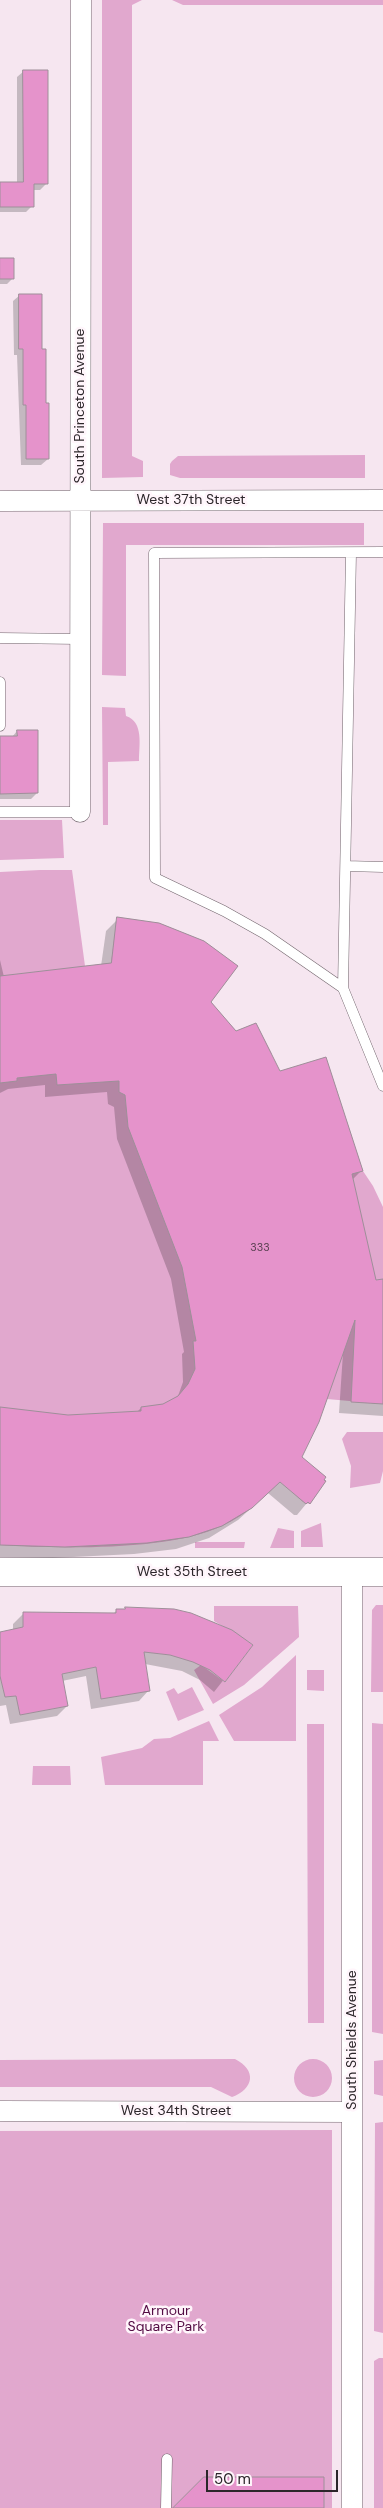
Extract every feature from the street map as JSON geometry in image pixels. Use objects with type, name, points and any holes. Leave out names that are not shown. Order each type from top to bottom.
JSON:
[{"type":"main road","name":"West 35th Street","points":[[0,1572],[383,1572]]},
{"type":"street","name":"South Princeton Avenue","points":[[80,812],[81,0]]},
{"type":"street","name":"West 37th Street","points":[[0,501],[383,500]]},
{"type":"street","name":"South Shields Avenue","points":[[352,1571],[352,2508]]},
{"type":"street","name":"West 34th Street","points":[[0,2111],[352,2112]]},
{"type":"lane","points":[[351,552],[343,988],[383,1086]]},
{"type":"lane","points":[[343,988],[265,934],[224,911],[155,878],[154,553],[383,552]]},
{"type":"lane","points":[[0,638],[79,639]]},
{"type":"lane","points":[[0,682],[0,726]]},
{"type":"lane","points":[[0,812],[80,812]]},
{"type":"lane","points":[[346,866],[383,867]]},
{"type":"lane","points":[[166,2508],[167,2459]]},
{"type":"green space","points":[[102,0],[142,0],[132,5],[132,456],[143,461],[143,477],[102,478]]},
{"type":"green space","points":[[172,0],[383,0],[383,5],[183,5]]},
{"type":"green space","points":[[365,455],[365,478],[180,478],[170,475],[170,464],[178,456]]},
{"type":"green space","points":[[103,523],[364,523],[364,545],[126,545],[126,676],[102,675]]},
{"type":"green space","points":[[102,707],[125,708],[126,716],[136,723],[140,741],[139,761],[108,762],[108,825],[103,825]]},
{"type":"green space","points":[[0,820],[62,820],[64,858],[0,860]]},
{"type":"green space","points":[[72,870],[85,966],[111,963],[117,917],[159,923],[204,941],[238,966],[211,1002],[236,1031],[256,1023],[272,1054],[252,1063],[258,1078],[326,1057],[363,1171],[383,1207],[383,1404],[327,1399],[319,1422],[297,1464],[308,1473],[313,1466],[326,1477],[324,1479],[326,1481],[310,1504],[299,1498],[285,1477],[240,1516],[231,1522],[200,1534],[174,1540],[113,1546],[52,1547],[0,1545],[0,872]]},
{"type":"green space","points":[[347,1432],[383,1432],[383,1471],[380,1483],[350,1488],[351,1466],[342,1439]]},
{"type":"green space","points":[[321,1523],[323,1547],[301,1547],[301,1531]]},
{"type":"green space","points":[[278,1528],[294,1531],[294,1548],[270,1548]]},
{"type":"green space","points":[[195,1542],[245,1542],[244,1548],[195,1548]]},
{"type":"green space","points":[[376,1605],[383,1605],[383,1692],[371,1692],[372,1610]]},
{"type":"green space","points":[[214,1606],[298,1606],[299,1637],[244,1685],[213,1704],[194,1670],[201,1665],[225,1682],[253,1645],[214,1621]]},
{"type":"green space","points":[[296,1655],[296,1741],[234,1741],[219,1715],[262,1687]]},
{"type":"green space","points":[[307,1670],[324,1670],[324,1691],[307,1690]]},
{"type":"green space","points":[[192,1687],[204,1710],[178,1721],[166,1692],[174,1688],[178,1694]]},
{"type":"green space","points":[[209,1721],[219,1741],[203,1741],[203,1785],[105,1785],[101,1757],[142,1748],[154,1739],[170,1738]]},
{"type":"green space","points":[[372,1723],[383,1724],[383,2034],[372,2032]]},
{"type":"green space","points":[[307,1724],[324,1724],[324,2023],[308,2023]]},
{"type":"green space","points":[[33,1766],[70,1766],[71,1785],[32,1785]]},
{"type":"green space","points":[[235,2059],[247,2068],[250,2079],[245,2089],[232,2097],[211,2087],[0,2087],[0,2060]]},
{"type":"green space","points":[[313,2059],[326,2065],[332,2078],[326,2091],[313,2097],[300,2091],[294,2078],[300,2065]]},
{"type":"green space","points":[[383,2060],[383,2096],[374,2094],[374,2061]]},
{"type":"green space","points":[[383,2122],[383,2333],[374,2331],[375,2123]]},
{"type":"green space","name":"Armour Square Park","points":[[332,2130],[332,2508],[0,2508],[0,2131]]},
{"type":"green space","points":[[383,2358],[383,2508],[374,2508],[374,2361]]},
{"type":"building","points":[[23,70],[48,70],[48,184],[34,184],[34,207],[0,207],[0,182],[23,182]]},
{"type":"building","points":[[0,258],[14,258],[14,279],[0,279]]},
{"type":"building","points":[[19,294],[42,294],[42,349],[46,349],[46,403],[49,403],[49,459],[26,459],[26,405],[23,405],[23,349],[19,349]]},
{"type":"building","points":[[17,730],[38,730],[38,793],[0,794],[0,736],[17,736]]},
{"type":"building","points":[[117,917],[159,923],[204,941],[238,966],[211,1002],[236,1031],[256,1023],[280,1071],[326,1057],[363,1171],[352,1174],[376,1280],[383,1279],[383,1404],[351,1402],[355,1320],[319,1422],[302,1457],[326,1477],[324,1480],[326,1481],[310,1504],[308,1502],[306,1504],[280,1482],[252,1508],[222,1526],[189,1537],[147,1543],[65,1547],[0,1545],[0,1407],[68,1415],[141,1411],[141,1407],[163,1404],[178,1396],[188,1384],[195,1369],[193,1341],[196,1341],[182,1267],[128,1127],[125,1095],[119,1092],[119,1081],[57,1085],[56,1074],[17,1078],[17,1081],[0,1083],[0,976],[111,963]]},
{"type":"building","points":[[125,1607],[174,1609],[191,1613],[232,1630],[253,1645],[225,1682],[210,1670],[193,1662],[170,1655],[144,1652],[150,1691],[101,1699],[96,1667],[62,1674],[68,1706],[20,1715],[16,1696],[5,1697],[0,1676],[0,1632],[23,1627],[23,1612],[116,1613],[116,1609],[125,1609]]},
{"type":"building","points":[[204,2477],[324,2477],[324,2508],[173,2508]]}]
